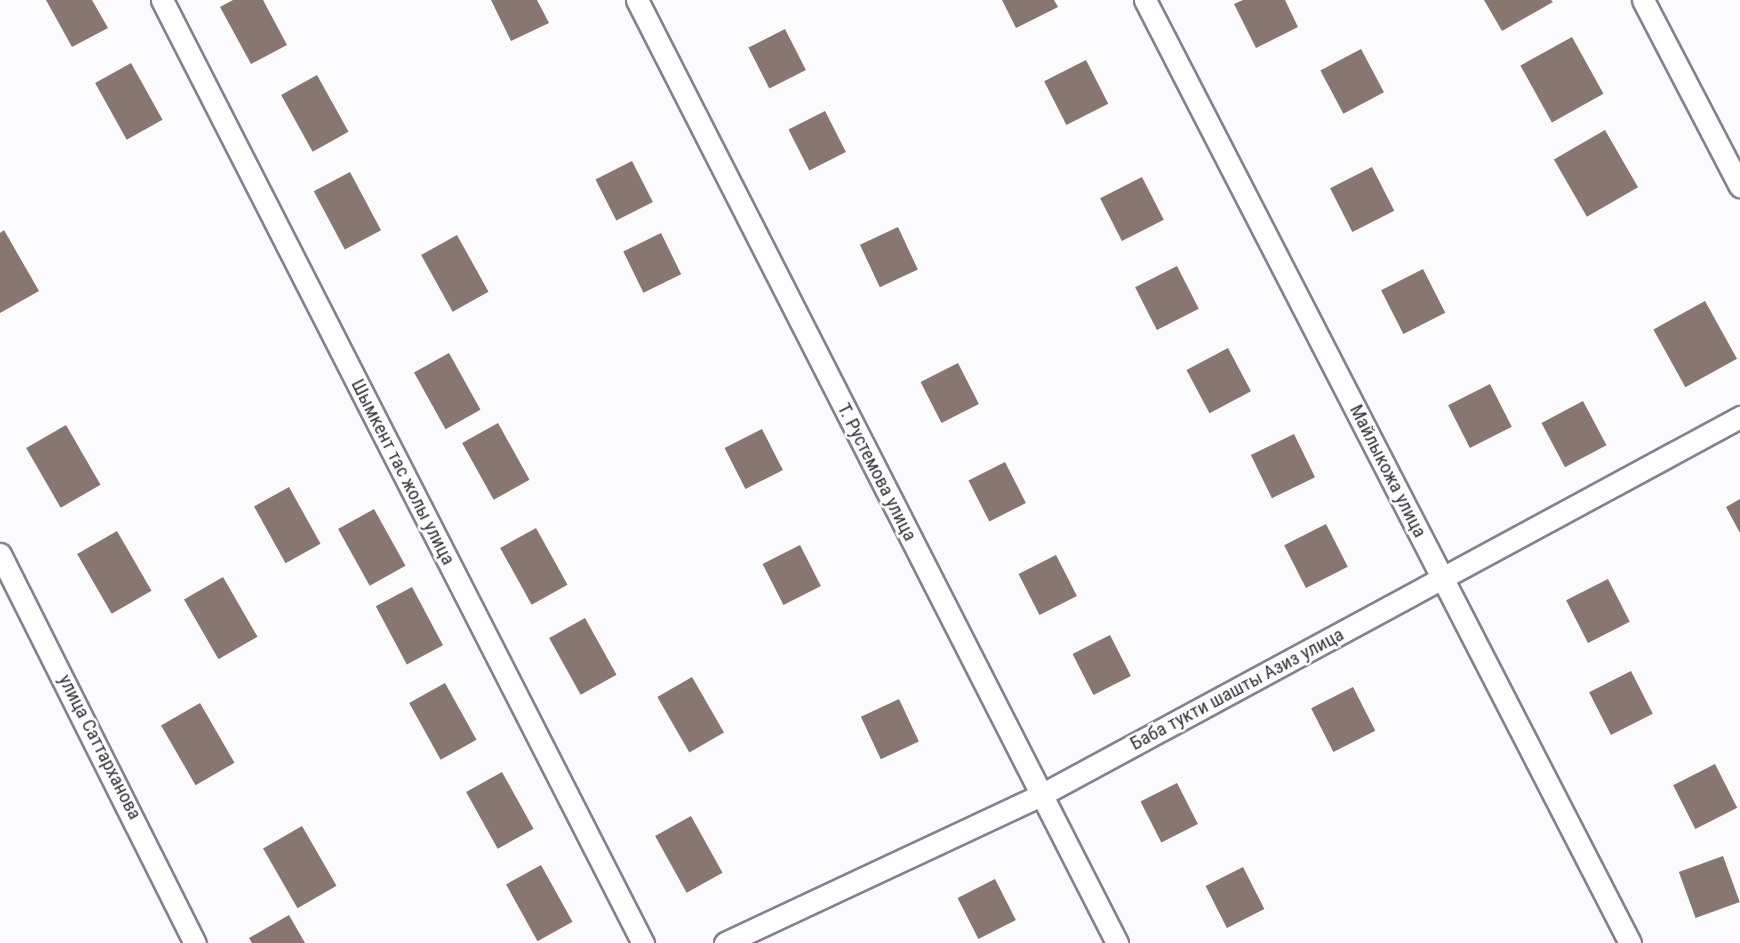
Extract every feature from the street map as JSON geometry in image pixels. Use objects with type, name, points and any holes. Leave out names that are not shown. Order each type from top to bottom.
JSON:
[{"type":"street","name":"Шымкент тас жолы улица","points":[[162,0],[643,943]]},
{"type":"street","name":"Т. Рустемова улица","points":[[637,0],[1117,943]]},
{"type":"street","name":"Майлыкожа улица","points":[[1145,0],[1630,943]]},
{"type":"street","points":[[1643,0],[1740,186]]},
{"type":"street","name":"Баба тукти шашты Азиз улица","points":[[725,943],[1041,795],[1740,416]]},
{"type":"street","name":"улица Саттарханова","points":[[0,554],[195,943]]},
{"type":"building","points":[[46,0],[92,0],[108,28],[72,47]]},
{"type":"building","points":[[233,0],[263,0],[287,45],[251,64],[220,7]]},
{"type":"building","points":[[491,0],[537,0],[549,23],[511,41]]},
{"type":"building","points":[[1002,0],[1054,0],[1058,7],[1016,28]]},
{"type":"building","points":[[1243,0],[1285,0],[1298,27],[1256,48],[1234,4]]},
{"type":"building","points":[[1484,0],[1551,0],[1553,2],[1502,31]]},
{"type":"building","points":[[785,29],[806,70],[769,89],[748,48]]},
{"type":"building","points":[[1572,37],[1604,94],[1552,122],[1520,66]]},
{"type":"building","points":[[1361,49],[1384,92],[1343,114],[1320,71]]},
{"type":"building","points":[[1086,60],[1108,104],[1066,125],[1044,81]]},
{"type":"building","points":[[131,63],[163,120],[127,140],[95,83]]},
{"type":"building","points":[[317,75],[349,132],[313,152],[281,95]]},
{"type":"building","points":[[825,111],[846,152],[809,171],[788,130]]},
{"type":"building","points":[[1605,130],[1638,187],[1587,217],[1554,160]]},
{"type":"building","points":[[632,161],[653,202],[616,221],[595,180]]},
{"type":"building","points":[[1372,167],[1394,211],[1352,232],[1330,188]]},
{"type":"building","points":[[350,172],[381,230],[345,250],[314,191]]},
{"type":"building","points":[[1142,177],[1164,220],[1122,241],[1100,198]]},
{"type":"building","points":[[898,227],[918,270],[880,287],[860,245]]},
{"type":"building","points":[[4,230],[39,291],[0,313],[0,233]]},
{"type":"building","points":[[661,233],[681,274],[643,293],[623,251]]},
{"type":"building","points":[[457,235],[489,292],[453,312],[421,255]]},
{"type":"building","points":[[1177,266],[1199,309],[1157,330],[1135,287]]},
{"type":"building","points":[[1423,269],[1445,313],[1403,334],[1381,290]]},
{"type":"building","points":[[1705,301],[1737,359],[1685,387],[1653,330]]},
{"type":"building","points":[[1228,348],[1251,391],[1210,413],[1187,370]]},
{"type":"building","points":[[449,353],[481,410],[446,429],[414,372]]},
{"type":"building","points":[[958,363],[979,404],[941,423],[921,382]]},
{"type":"building","points":[[1490,384],[1512,427],[1470,448],[1448,405]]},
{"type":"building","points":[[1583,401],[1606,445],[1565,467],[1542,423]]},
{"type":"building","points":[[498,423],[530,480],[494,500],[462,443]]},
{"type":"building","points":[[66,425],[100,485],[61,508],[26,448]]},
{"type":"building","points":[[762,429],[783,470],[745,489],[725,448]]},
{"type":"building","points":[[1294,434],[1315,477],[1272,498],[1251,455]]},
{"type":"building","points":[[1005,462],[1026,503],[989,522],[968,481]]},
{"type":"building","points":[[289,487],[321,544],[286,563],[254,506]]},
{"type":"building","points":[[1740,499],[1740,533],[1726,507]]},
{"type":"building","points":[[374,509],[406,566],[370,586],[338,529]]},
{"type":"building","points":[[1326,524],[1348,567],[1306,588],[1284,545]]},
{"type":"building","points":[[536,528],[568,585],[532,605],[500,548]]},
{"type":"building","points":[[117,531],[152,591],[112,614],[77,554]]},
{"type":"building","points":[[800,545],[821,586],[783,605],[763,564]]},
{"type":"building","points":[[1056,555],[1077,596],[1039,615],[1019,574]]},
{"type":"building","points":[[223,577],[258,637],[219,659],[184,600]]},
{"type":"building","points":[[1608,579],[1630,622],[1588,643],[1566,600]]},
{"type":"building","points":[[412,587],[443,645],[407,665],[376,606]]},
{"type":"building","points":[[585,618],[617,675],[581,695],[549,638]]},
{"type":"building","points":[[1110,635],[1131,676],[1093,695],[1073,654]]},
{"type":"building","points":[[1631,671],[1653,714],[1611,735],[1589,692]]},
{"type":"building","points":[[692,677],[724,732],[689,752],[657,697]]},
{"type":"building","points":[[445,683],[477,740],[441,760],[409,703]]},
{"type":"building","points":[[1353,687],[1375,731],[1333,752],[1311,708]]},
{"type":"building","points":[[899,699],[919,742],[881,759],[861,717]]},
{"type":"building","points":[[200,703],[234,763],[196,785],[161,726]]},
{"type":"building","points":[[1715,764],[1737,808],[1695,829],[1673,785]]},
{"type":"building","points":[[502,772],[534,829],[498,849],[466,792]]},
{"type":"building","points":[[1177,783],[1198,824],[1161,843],[1140,802]]},
{"type":"building","points":[[691,816],[723,873],[687,893],[655,836]]},
{"type":"building","points":[[302,826],[336,886],[298,908],[263,848]]},
{"type":"building","points":[[1723,856],[1740,902],[1696,918],[1679,872]]},
{"type":"building","points":[[541,865],[573,922],[538,941],[506,884]]},
{"type":"building","points":[[1243,867],[1264,909],[1227,928],[1206,886]]},
{"type":"building","points":[[995,879],[1016,920],[978,939],[958,898]]},
{"type":"building","points":[[289,915],[305,943],[252,943],[249,938]]}]
